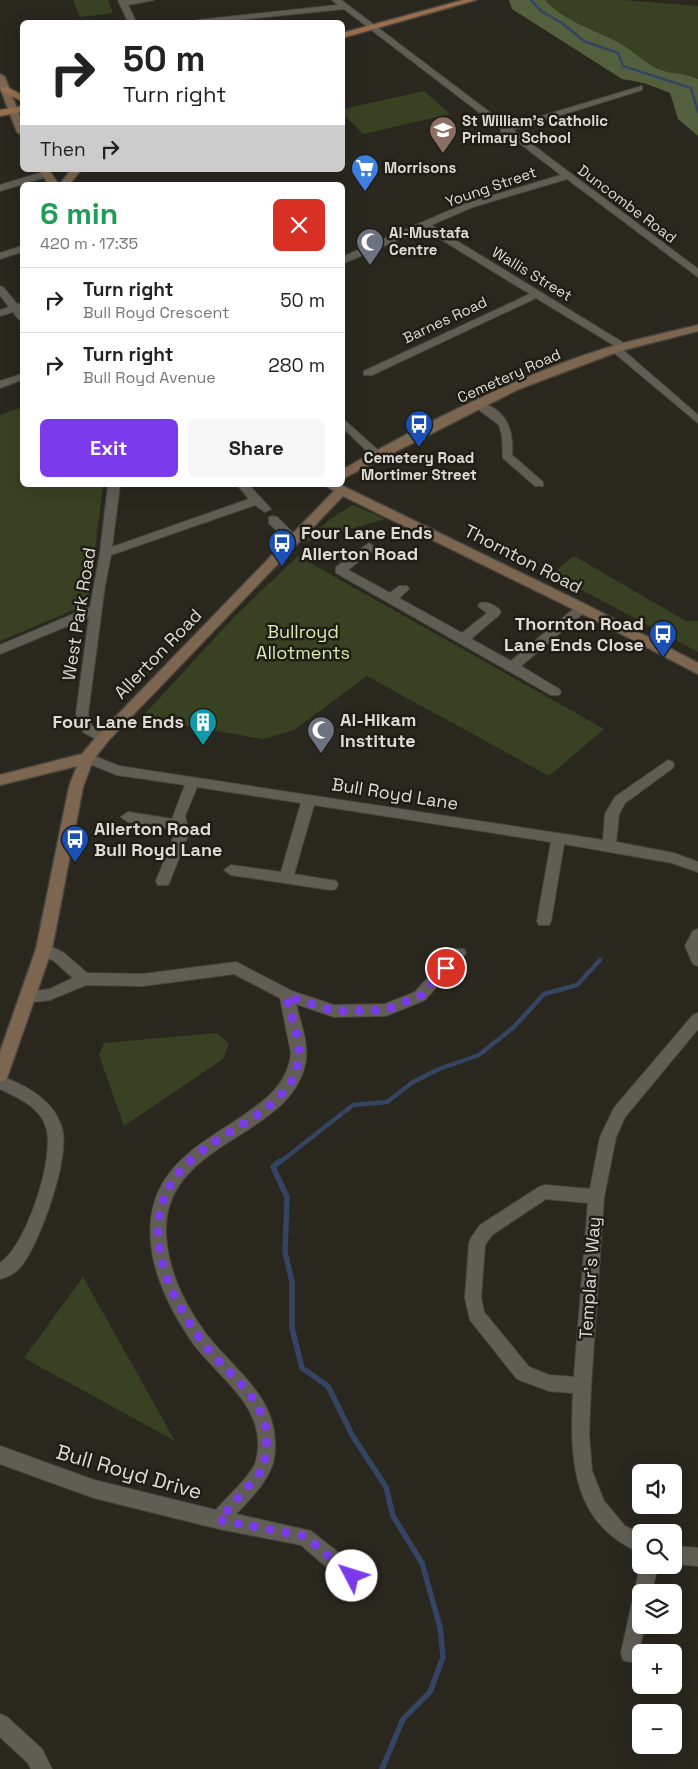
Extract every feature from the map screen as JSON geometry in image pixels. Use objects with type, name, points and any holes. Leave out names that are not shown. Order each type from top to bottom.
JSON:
[{"type":"main road","points":[[345,35],[472,0]]},
{"type":"main road","points":[[4,89],[20,97]]},
{"type":"main road","points":[[0,113],[20,109]]},
{"type":"street","points":[[131,20],[122,1],[150,0]]},
{"type":"street","name":"Duncombe Road","points":[[336,0],[504,130],[698,274]]},
{"type":"street","points":[[216,20],[344,6]]},
{"type":"street","points":[[0,77],[12,111],[20,125]]},
{"type":"street","points":[[504,130],[639,88]]},
{"type":"street","points":[[0,188],[45,172]]},
{"type":"street","points":[[66,182],[74,172]]},
{"type":"street","name":"Young Street","points":[[345,260],[426,226],[470,205],[567,176]]},
{"type":"street","name":"Wallis Street","points":[[426,226],[619,348],[698,420]]},
{"type":"street","points":[[0,256],[20,250]]},
{"type":"street","points":[[0,289],[19,307],[0,313]]},
{"type":"street","name":"Barnes Road","points":[[368,373],[535,295]]},
{"type":"street","name":"Cemetery Road","points":[[345,473],[377,455],[479,405],[554,371],[619,348],[698,328]]},
{"type":"street","points":[[0,385],[20,377]]},
{"type":"street","points":[[479,405],[505,423],[509,436],[507,456],[539,484]]},
{"type":"street","points":[[345,424],[377,455]]},
{"type":"street","name":"West Park Road","points":[[104,738],[88,728],[82,714],[96,608],[116,487]]},
{"type":"street","points":[[106,553],[261,505],[245,487]]},
{"type":"street","name":"Allerton Road","points":[[0,1076],[44,949],[76,787],[87,758],[293,540],[336,488]]},
{"type":"street","name":"Thornton Road","points":[[336,488],[404,519],[582,608],[698,669]]},
{"type":"street","points":[[273,520],[293,540]]},
{"type":"street","points":[[369,547],[340,570],[463,638],[555,692]]},
{"type":"street","points":[[390,598],[403,589]]},
{"type":"street","points":[[463,638],[495,612],[484,606]]},
{"type":"street","points":[[0,650],[96,608]]},
{"type":"street","points":[[512,667],[582,608]]},
{"type":"street","points":[[0,780],[87,758]]},
{"type":"street","name":"Bull Royd Lane","points":[[87,758],[117,770],[608,846],[674,858],[698,867]]},
{"type":"street","points":[[608,846],[612,814],[620,800],[668,765]]},
{"type":"street","points":[[163,880],[182,832],[178,816],[193,782]]},
{"type":"street","points":[[286,878],[309,800]]},
{"type":"street","points":[[128,817],[180,825]]},
{"type":"street","points":[[544,920],[558,838]]},
{"type":"street","points":[[231,870],[331,885]]},
{"type":"street","points":[[698,935],[692,946],[698,960]]},
{"type":"street","points":[[44,949],[59,957],[84,979]]},
{"type":"street","points":[[27,997],[45,997],[62,992],[84,979],[143,980],[236,968],[287,996],[334,1011],[386,1010],[420,996],[460,953]]},
{"type":"street","points":[[219,1520],[264,1466],[267,1440],[263,1415],[251,1395],[201,1341],[177,1300],[162,1259],[158,1228],[164,1201],[179,1172],[190,1160],[202,1149],[257,1114],[290,1086],[297,1064],[300,1044],[287,996]]},
{"type":"street","name":"Templar's Way","points":[[632,1539],[619,1532],[597,1507],[583,1471],[580,1434],[582,1386],[596,1198],[608,1137],[619,1113],[698,1019]]},
{"type":"street","points":[[0,1082],[40,1103],[54,1128],[54,1166],[34,1224],[15,1262],[0,1272]]},
{"type":"street","points":[[582,1386],[549,1383],[522,1373],[476,1315],[473,1298],[477,1242],[486,1230],[531,1199],[545,1192],[596,1198]]},
{"type":"street","name":"Bull Royd Drive","points":[[0,1456],[94,1489],[219,1520],[305,1536],[352,1576]]},
{"type":"street","points":[[682,1556],[698,1558]]},
{"type":"street","points":[[630,1653],[634,1634]]},
{"type":"street","points":[[0,1724],[35,1756],[42,1769]]},
{"type":"green space","points":[[73,0],[108,0],[113,13],[80,17]]},
{"type":"green space","points":[[509,0],[545,0],[570,20],[624,45],[652,66],[664,71],[698,79],[698,136],[678,119],[670,93],[644,83],[622,79],[512,9]]},
{"type":"green space","points":[[545,0],[624,0],[698,6],[698,79],[664,71],[652,66],[624,45],[570,20]]},
{"type":"green space","points":[[424,91],[450,114],[363,134],[345,116],[345,109]]},
{"type":"green space","points":[[20,408],[20,487],[103,487],[88,604],[0,641],[0,415]]},
{"type":"green space","points":[[353,505],[385,519],[302,543],[333,517]]},
{"type":"green space","name":"Bullroyd Allotments","points":[[298,556],[604,729],[549,776],[367,676],[294,730],[263,739],[141,718],[236,615]]},
{"type":"green space","points":[[574,556],[686,621],[698,621],[698,652],[552,574]]},
{"type":"green space","points":[[217,1033],[229,1044],[223,1059],[124,1126],[99,1055],[104,1043]]},
{"type":"green space","points":[[83,1277],[175,1441],[24,1358]]},
{"type":"waterway","points":[[531,0],[541,11],[562,23],[584,41],[618,53],[623,66],[691,88],[698,112]]},
{"type":"waterway","points":[[279,1163],[353,1105],[387,1102],[413,1082],[439,1069],[479,1055],[514,1027],[544,994],[577,985],[600,960]]},
{"type":"waterway","points":[[280,1161],[273,1167],[287,1197],[285,1252],[292,1282],[292,1328],[302,1368],[328,1386],[352,1435],[386,1487],[393,1516],[422,1563],[440,1627],[443,1657],[430,1692],[403,1719],[382,1769]]},
{"type":"place","name":"St William's Catholic Primary School","points":[[443,154]]},
{"type":"place","name":"Morrisons","points":[[365,192]]},
{"type":"place","name":"Al-Mustafa Centre","points":[[370,266]]},
{"type":"place","name":"Cemetery Road Mortimer Street","points":[[419,448]]},
{"type":"place","name":"Four Lane Ends Allerton Road","points":[[282,567]]},
{"type":"place","name":"Thornton Road Lane Ends Close","points":[[663,658]]},
{"type":"place","name":"Four Lane Ends","points":[[203,746]]},
{"type":"place","name":"Al-Hikam Institute","points":[[321,754]]},
{"type":"place","name":"Allerton Road Bull Royd Lane","points":[[75,863]]},
{"type":"route","points":[[352,1576],[305,1536],[219,1520],[264,1466],[267,1440],[263,1415],[251,1395],[201,1341],[177,1300],[162,1259],[158,1228],[164,1201],[179,1172],[190,1160],[202,1149],[257,1114],[290,1086],[297,1064],[300,1044],[296,1025],[288,1007],[287,996],[334,1011],[386,1010],[420,996],[446,968]]}]
